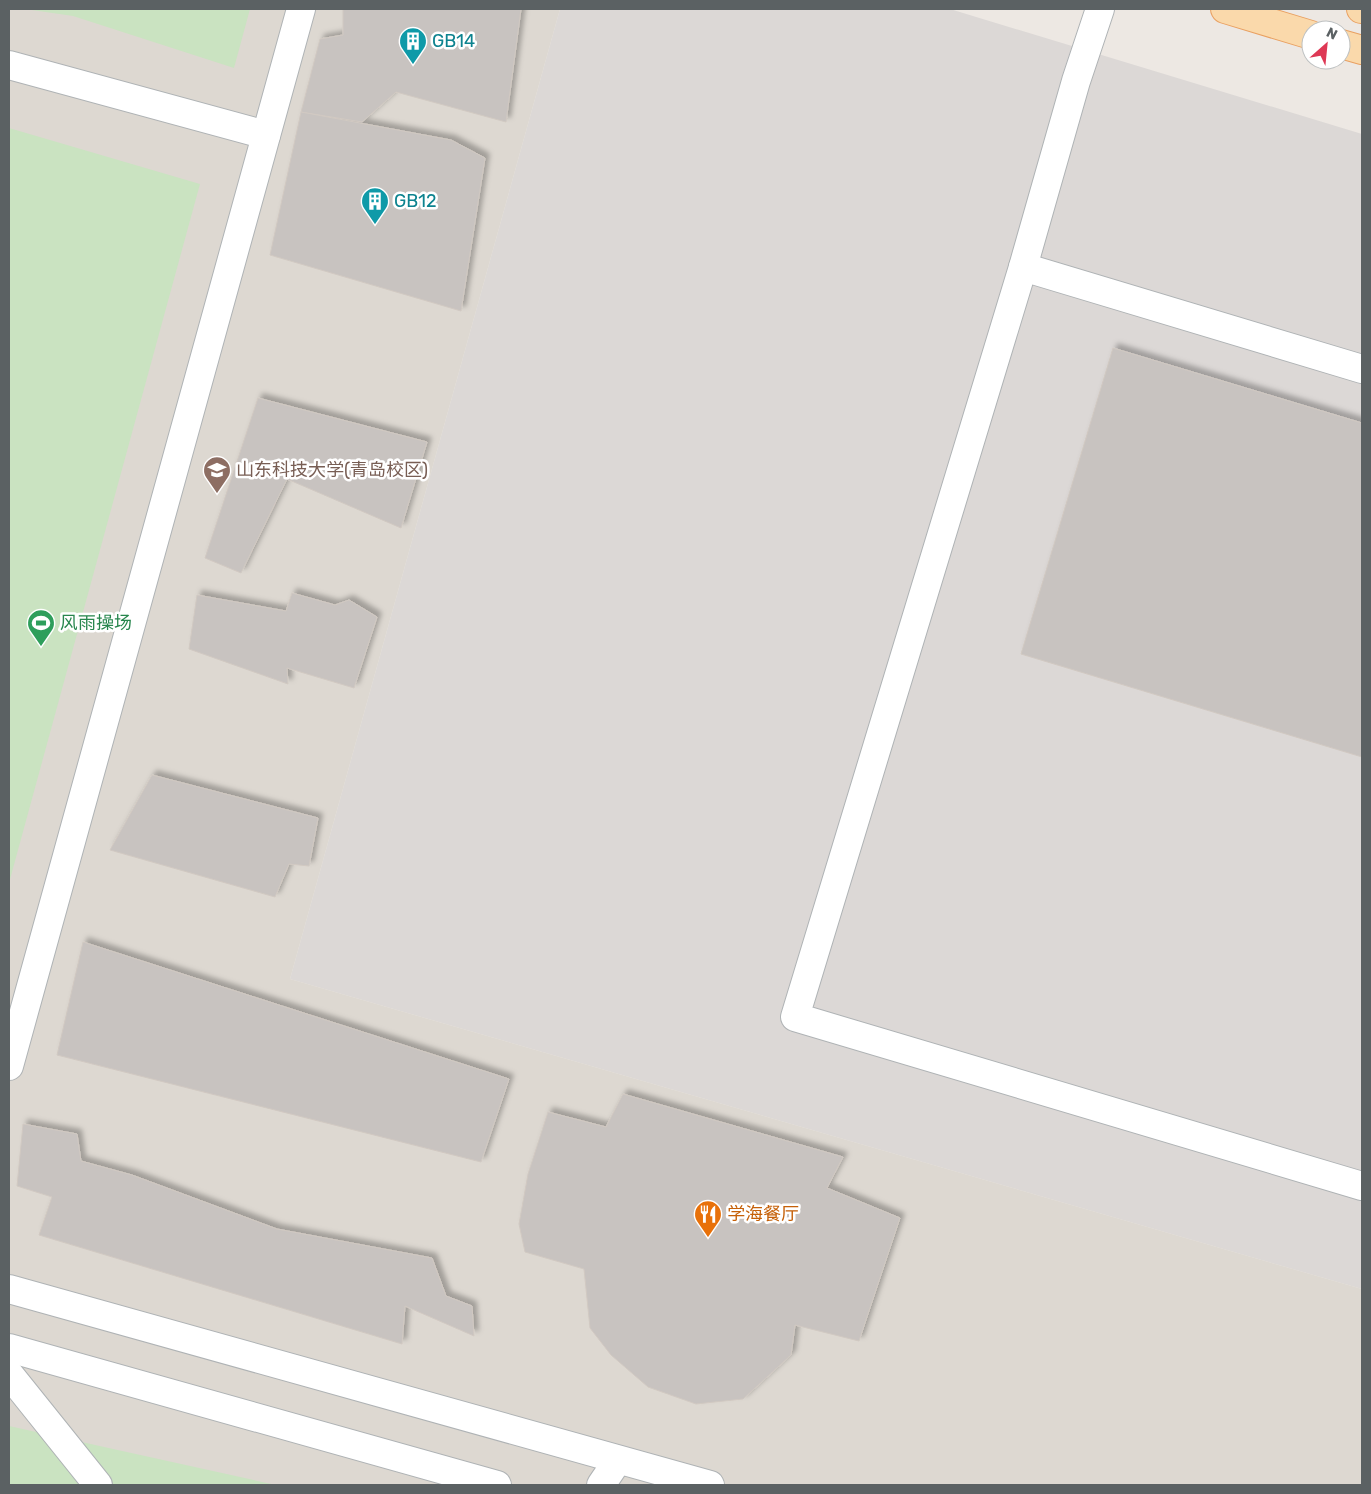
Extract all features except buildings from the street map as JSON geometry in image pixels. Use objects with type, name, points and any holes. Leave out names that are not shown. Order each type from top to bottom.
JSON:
[{"type":"main road","points":[[1225,9],[1301,31]]},
{"type":"street","points":[[9,1066],[301,9]]},
{"type":"street","points":[[1100,9],[1076,81],[1023,267],[795,1017],[1362,1186]]},
{"type":"street","points":[[9,65],[266,135]]},
{"type":"street","points":[[1023,267],[1362,369]]},
{"type":"street","points":[[9,1289],[710,1485]]},
{"type":"street","points":[[9,1348],[497,1485]]},
{"type":"street","points":[[9,1374],[98,1485]]},
{"type":"street","points":[[601,1485],[618,1460]]},
{"type":"shaded area","name":"山东科技大学(青岛校区)","points":[[9,9],[560,9],[290,979],[1362,1289],[1362,1485],[9,1485]]},
{"type":"shaded area","points":[[560,9],[950,9],[1362,134],[1362,1289],[290,979]]},
{"type":"green space","points":[[25,9],[250,9],[234,68],[73,16]]},
{"type":"green space","points":[[9,128],[200,184],[9,883]]},
{"type":"green space","points":[[9,1426],[276,1485],[9,1485]]},
{"type":"place","name":"GB14","points":[[413,65]]},
{"type":"place","name":"GB12","points":[[375,225]]},
{"type":"place","name":"山东科技大学(青岛校区)","points":[[217,494]]},
{"type":"place","name":"风雨操场","points":[[41,647]]},
{"type":"place","name":"学海餐厅","points":[[708,1238]]}]
